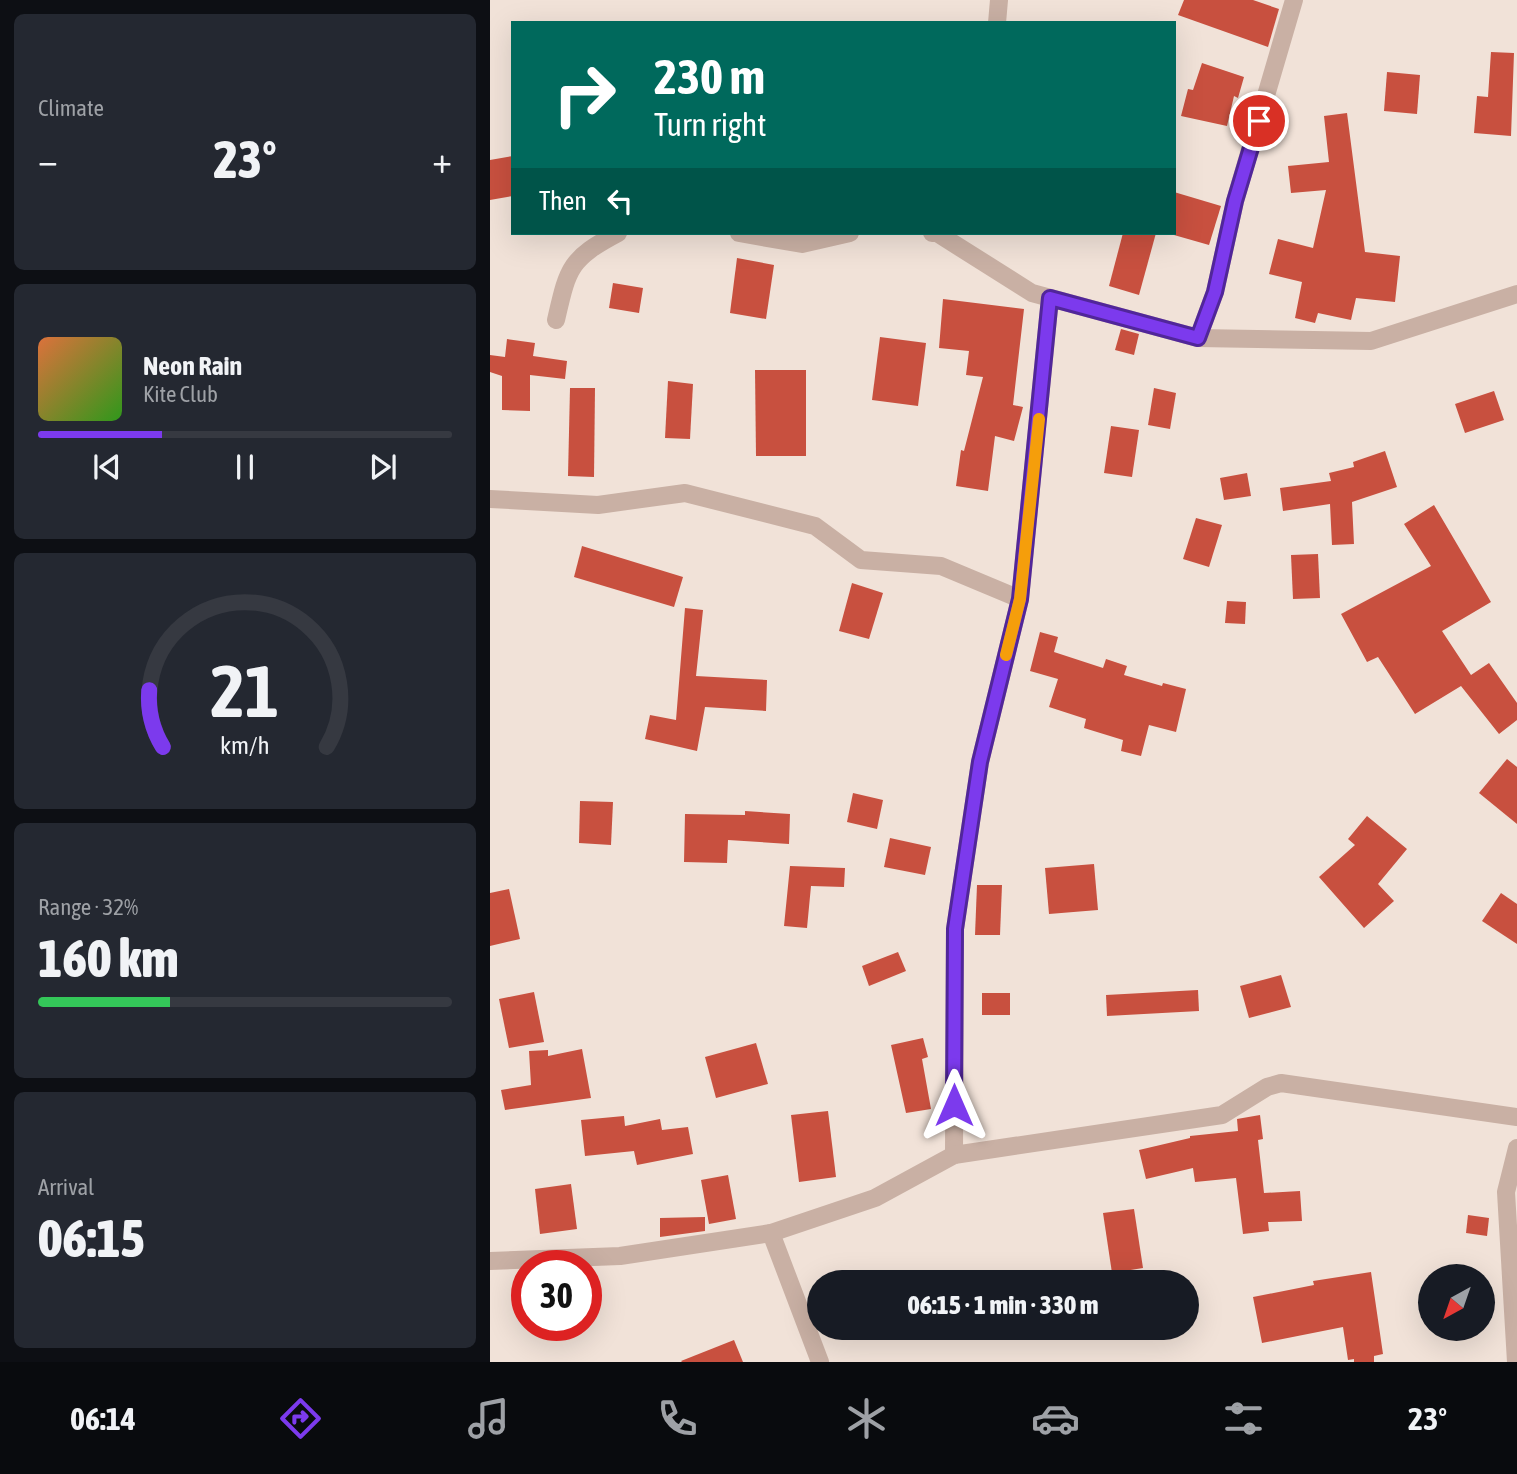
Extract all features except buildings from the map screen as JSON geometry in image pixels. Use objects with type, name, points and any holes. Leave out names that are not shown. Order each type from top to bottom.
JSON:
[{"type":"street","points":[[997,21],[999,0]]},
{"type":"street","points":[[1198,338],[1215,292],[1235,201],[1294,0]]},
{"type":"street","points":[[556,320],[565,280],[578,258],[615,235]]},
{"type":"street","points":[[750,235],[802,244],[841,235]]},
{"type":"street","points":[[938,235],[1032,293],[1198,338],[1371,341],[1517,294]]},
{"type":"street","points":[[954,1155],[955,929],[980,762],[1020,599],[1050,298]]},
{"type":"street","points":[[490,499],[598,505],[685,493],[815,526],[861,560],[941,566],[1020,599]]},
{"type":"street","points":[[490,1261],[620,1256],[771,1233],[875,1198],[954,1155],[1222,1115],[1267,1087],[1281,1083],[1517,1117]]},
{"type":"street","points":[[1516,1362],[1506,1192],[1517,1148]]},
{"type":"street","points":[[771,1233],[820,1362]]},
{"type":"slow traffic","points":[[1006,655],[1020,599],[1039,419]]},
{"type":"route","points":[[954,1105],[955,929],[980,762],[1020,599],[1050,298],[1198,338],[1215,292],[1235,201],[1259,121]]}]
